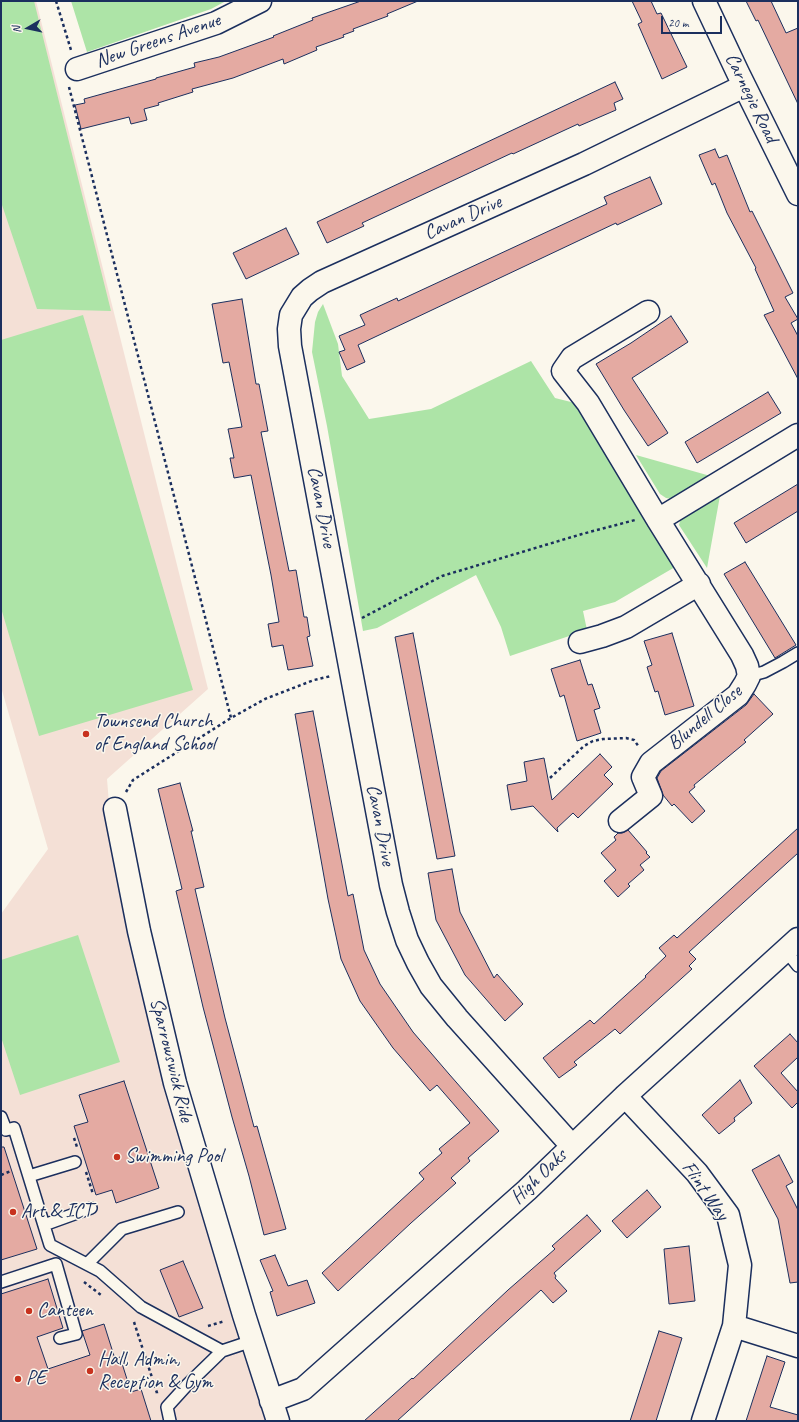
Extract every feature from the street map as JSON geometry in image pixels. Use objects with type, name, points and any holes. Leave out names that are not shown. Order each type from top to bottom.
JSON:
[{"type":"street","name":"New Greens Avenue","points":[[77,69],[216,23],[260,1]]},
{"type":"street","name":"Carnegie Road","points":[[704,1],[744,86],[798,194]]},
{"type":"street","name":"Cavan Drive","points":[[572,1146],[457,1018],[431,986],[407,940],[391,885],[290,346],[289,329],[291,315],[302,297],[322,282],[584,164],[744,86]]},
{"type":"street","name":"Blundell Close","points":[[620,821],[651,796],[643,777],[651,763],[738,695],[749,676],[747,666],[742,655],[699,584],[656,517],[588,403],[563,371],[572,358],[648,312]]},
{"type":"street","points":[[656,517],[798,435]]},
{"type":"street","points":[[580,642],[626,628],[699,584]]},
{"type":"street","name":"Sparrowswick Ride","points":[[115,809],[139,931],[175,1083],[274,1411]]},
{"type":"street","name":"High Oaks","points":[[274,1411],[303,1389],[527,1190],[625,1096],[794,952]]},
{"type":"street","name":"Flint Way","points":[[625,1096],[697,1173],[728,1215],[740,1265],[734,1326],[703,1421]]},
{"type":"street","points":[[734,1326],[798,1346]]},
{"type":"lane","points":[[749,676],[764,672],[798,653]]},
{"type":"lane","points":[[1,1117],[6,1130],[14,1128],[50,1245],[100,1271],[141,1307],[222,1351]]},
{"type":"lane","points":[[29,1176],[76,1162]]},
{"type":"lane","points":[[44,1225],[91,1208]]},
{"type":"lane","points":[[87,1264],[122,1229],[178,1212]]},
{"type":"lane","points":[[1,1282],[56,1264],[63,1252]]},
{"type":"lane","points":[[56,1264],[76,1334],[60,1338]]},
{"type":"lane","points":[[170,1421],[168,1407],[186,1385],[222,1351],[252,1341]]},
{"type":"path","points":[[56,1],[77,69],[68,84],[231,718]]},
{"type":"path","points":[[343,628],[442,576],[582,534],[656,517]]},
{"type":"path","points":[[115,809],[133,780],[231,718],[265,699],[314,680],[352,671]]},
{"type":"path","points":[[550,778],[584,746],[593,741],[603,739],[626,738],[634,740],[651,763]]},
{"type":"path","points":[[81,1280],[103,1297]]},
{"type":"path","points":[[196,1337],[202,1328],[244,1315]]},
{"type":"path","points":[[140,1322],[133,1319],[158,1393]]},
{"type":"path","points":[[154,1398],[164,1389]]},
{"type":"shaded area","name":"Townsend Church of England School","points":[[1,1],[36,1],[208,689],[107,779],[111,827],[193,1186],[270,1421],[1,1421],[1,914],[48,849],[1,687]]},
{"type":"green space","points":[[1,1],[34,1],[111,311],[37,309],[1,202]]},
{"type":"green space","points":[[71,1],[226,1],[211,9],[87,52]]},
{"type":"green space","points":[[323,304],[338,344],[342,376],[369,419],[431,409],[531,361],[555,398],[579,404],[675,567],[615,602],[583,611],[587,630],[510,656],[501,627],[476,575],[377,628],[363,631],[327,426],[312,352],[315,322],[318,312]]},
{"type":"green space","points":[[83,315],[193,690],[39,736],[1,608],[1,340]]},
{"type":"green space","points":[[636,455],[714,477],[673,499],[666,498],[660,494]]},
{"type":"green space","points":[[721,490],[707,568],[679,525],[681,518]]},
{"type":"green space","points":[[78,935],[120,1062],[20,1095],[1,1037],[1,960]]},
{"type":"building","points":[[361,1],[418,1],[387,14],[388,16],[353,29],[354,31],[343,35],[344,37],[316,47],[317,50],[284,64],[283,59],[233,78],[192,89],[193,92],[144,109],[147,120],[131,124],[129,117],[81,129],[75,105],[85,103],[84,99],[195,67],[194,63],[219,57],[274,37],[273,36],[313,20],[312,18]]},
{"type":"building","points":[[632,1],[651,1],[657,14],[661,13],[687,67],[662,79],[638,24],[642,22]]},
{"type":"building","points":[[746,1],[771,1],[786,33],[798,28],[798,104],[758,20],[756,21]]},
{"type":"building","points":[[615,82],[623,99],[614,103],[616,110],[579,126],[578,124],[513,154],[512,153],[362,223],[364,226],[327,243],[317,222]]},
{"type":"building","points":[[715,149],[719,158],[727,155],[750,212],[752,211],[793,293],[785,297],[798,319],[791,323],[798,336],[798,379],[764,315],[774,311],[755,269],[756,268],[727,213],[715,183],[712,185],[699,155]]},
{"type":"building","points":[[650,177],[662,204],[617,225],[616,223],[358,345],[365,362],[347,370],[339,352],[345,350],[339,336],[365,325],[360,315],[397,298],[398,301],[607,204],[604,197]]},
{"type":"building","points":[[286,228],[299,254],[246,279],[233,253]]},
{"type":"building","points":[[242,299],[256,384],[259,384],[268,431],[261,432],[289,571],[296,570],[304,617],[307,617],[310,636],[307,637],[313,666],[288,670],[283,645],[272,647],[268,624],[279,622],[251,475],[234,478],[230,458],[234,458],[228,429],[242,427],[229,362],[223,363],[212,304]]},
{"type":"building","points":[[671,316],[688,342],[632,378],[668,433],[648,446],[596,364]]},
{"type":"building","points":[[768,392],[781,413],[697,463],[685,442]]},
{"type":"building","points":[[798,484],[798,511],[746,543],[734,523]]},
{"type":"building","points":[[745,562],[796,645],[775,658],[724,574]]},
{"type":"building","points":[[413,633],[455,856],[437,859],[395,637]]},
{"type":"building","points":[[672,633],[694,706],[665,715],[658,691],[655,692],[647,667],[652,665],[644,641]]},
{"type":"building","points":[[580,660],[588,685],[592,684],[600,708],[594,710],[601,733],[577,741],[564,695],[560,697],[551,669]]},
{"type":"building","points":[[754,694],[773,714],[744,740],[746,742],[694,785],[695,787],[689,792],[705,811],[692,823],[674,804],[672,806],[663,795],[657,778],[661,771],[746,705]]},
{"type":"building","points":[[313,711],[348,896],[353,894],[364,950],[380,984],[413,1032],[499,1131],[468,1158],[470,1161],[451,1178],[456,1183],[338,1291],[322,1273],[424,1179],[419,1173],[442,1153],[439,1149],[470,1123],[437,1085],[430,1091],[393,1048],[360,1001],[341,959],[328,899],[295,714]]},
{"type":"building","points":[[600,754],[612,767],[604,775],[613,784],[578,818],[573,813],[557,828],[558,832],[533,806],[511,810],[507,785],[527,781],[524,762],[544,758],[552,800]]},
{"type":"building","points":[[180,783],[193,831],[191,831],[204,887],[195,889],[225,1018],[254,1127],[257,1126],[286,1229],[264,1235],[203,1007],[176,891],[182,889],[158,789]]},
{"type":"building","points":[[798,828],[798,853],[689,952],[696,959],[689,966],[692,969],[620,1034],[615,1029],[574,1062],[577,1065],[559,1078],[543,1058],[590,1020],[594,1024],[646,977],[645,976],[666,956],[659,948],[674,935],[677,938]]},
{"type":"building","points":[[628,830],[650,857],[640,865],[644,870],[628,884],[630,886],[618,897],[604,881],[616,870],[601,853],[616,840],[614,837],[618,833]]},
{"type":"building","points":[[452,869],[460,912],[494,978],[497,974],[523,1004],[505,1021],[465,975],[436,920],[428,873]]},
{"type":"building","points":[[790,1034],[798,1043],[798,1057],[781,1073],[798,1092],[798,1102],[792,1108],[754,1066]]},
{"type":"building","points":[[740,1080],[752,1103],[734,1118],[735,1121],[719,1134],[702,1115]]},
{"type":"building","name":"Swimming Pool","points":[[124,1081],[159,1188],[116,1203],[112,1190],[96,1195],[74,1126],[88,1122],[79,1095]]},
{"type":"building","name":"Art & ICT","points":[[1,1147],[4,1147],[37,1249],[1,1260]]},
{"type":"building","points":[[779,1155],[793,1182],[786,1186],[798,1210],[798,1282],[790,1283],[778,1219],[752,1170]]},
{"type":"building","points":[[647,1190],[661,1207],[627,1238],[612,1221]]},
{"type":"building","points":[[587,1215],[601,1231],[554,1273],[556,1276],[555,1278],[567,1291],[553,1303],[541,1290],[397,1421],[364,1421],[412,1378],[413,1379],[508,1290],[555,1249],[552,1246]]},
{"type":"building","points":[[689,1246],[695,1301],[669,1304],[664,1249]]},
{"type":"building","points":[[275,1255],[288,1286],[307,1280],[315,1303],[277,1316],[270,1292],[273,1291],[260,1260]]},
{"type":"building","points":[[183,1261],[203,1308],[179,1317],[160,1270]]},
{"type":"building","points":[[48,1279],[63,1328],[37,1337],[48,1369],[90,1355],[82,1331],[104,1324],[115,1359],[120,1357],[131,1392],[141,1389],[151,1421],[1,1421],[1,1294]]},
{"type":"building","points":[[659,1331],[682,1338],[656,1421],[630,1421]]},
{"type":"building","points":[[767,1356],[785,1362],[770,1407],[798,1415],[798,1421],[746,1421]]},
{"type":"place","name":"Townsend Church of England School","points":[[86,734]]},
{"type":"place","name":"Swimming Pool","points":[[117,1157]]},
{"type":"place","name":"Art & ICT","points":[[13,1212]]},
{"type":"place","name":"Canteen","points":[[29,1311]]},
{"type":"place","name":"Hall, Admin, Reception & Gym","points":[[90,1371]]},
{"type":"place","name":"PE","points":[[18,1379]]}]
